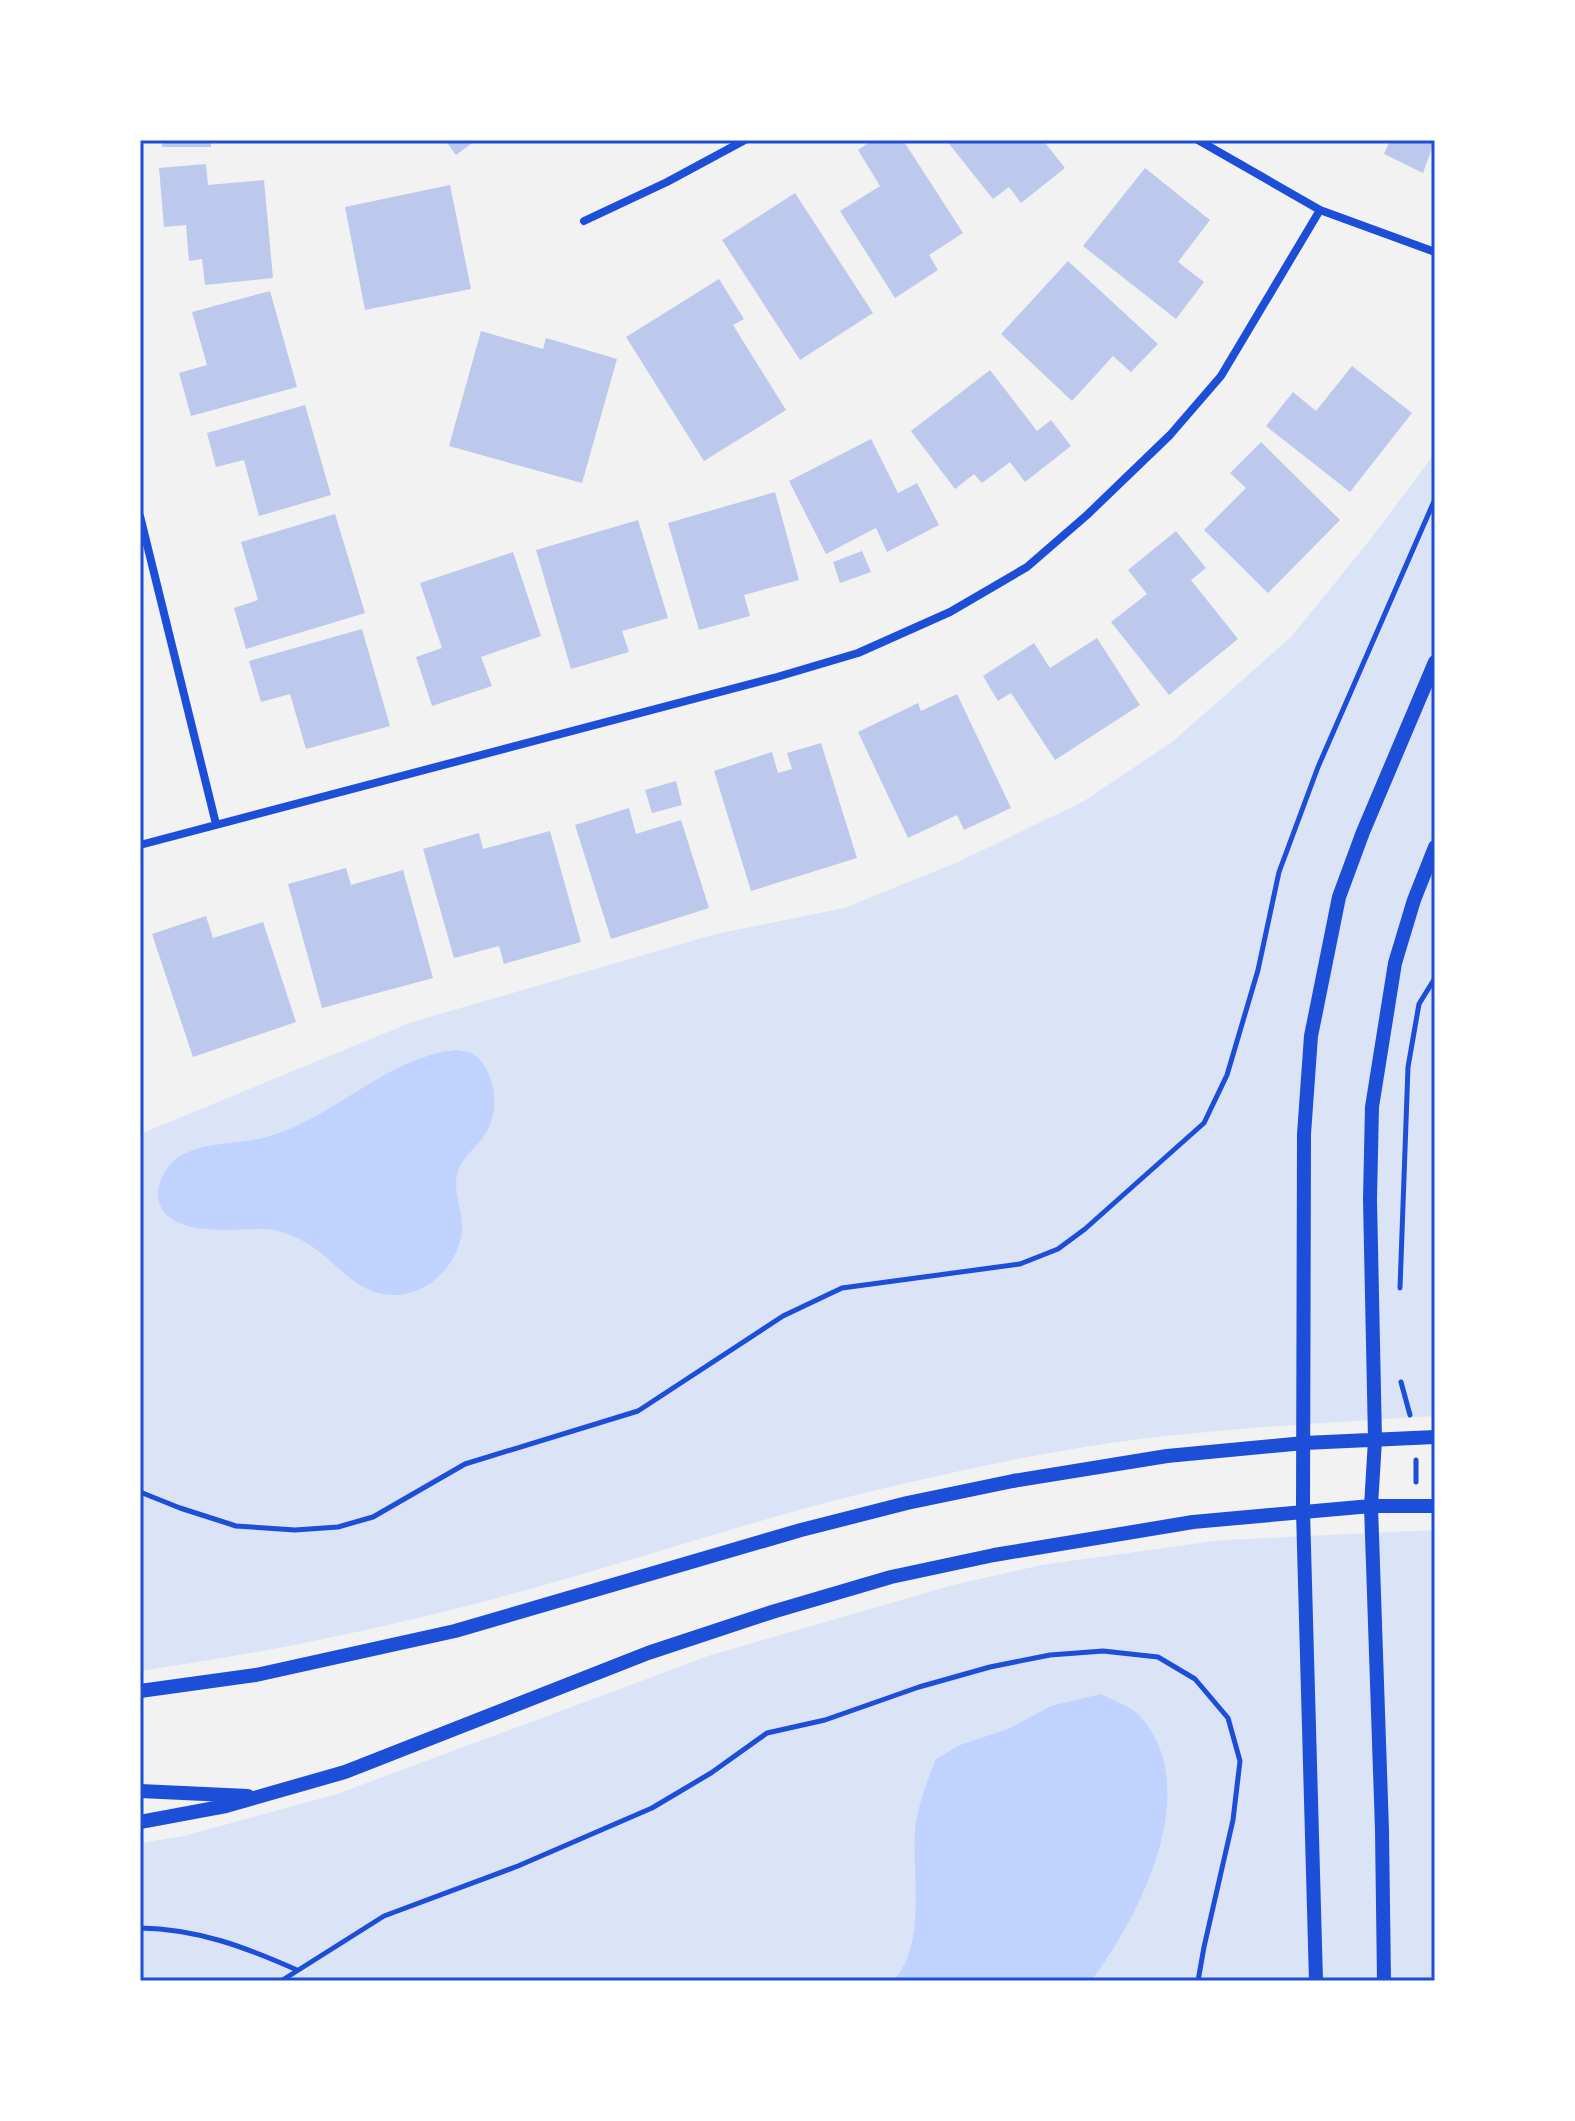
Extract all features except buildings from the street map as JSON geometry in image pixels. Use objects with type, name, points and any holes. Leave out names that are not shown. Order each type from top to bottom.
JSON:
[{"type":"street","points":[[584,221],[667,182],[745,140]]},
{"type":"street","points":[[1198,140],[1320,210],[1435,252]]},
{"type":"street","points":[[140,845],[791,673],[858,653],[950,612],[1027,567],[1087,515],[1170,435],[1221,376],[1320,210]]},
{"type":"street","points":[[140,516],[216,824]]},
{"type":"street","points":[[1316,1981],[1303,1511],[1304,1134],[1311,1036],[1339,897],[1435,662]]},
{"type":"street","points":[[1384,1981],[1382,1815],[1371,1506],[1375,1440],[1370,1229],[1372,1107],[1395,963],[1414,900],[1435,847]]},
{"type":"street","points":[[140,1691],[256,1675],[455,1631],[801,1530],[907,1503],[1013,1481],[1167,1456],[1304,1443],[1435,1437]]},
{"type":"street","points":[[140,1822],[226,1806],[345,1772],[648,1653],[891,1577],[994,1555],[1193,1522],[1371,1506],[1435,1506]]},
{"type":"street","points":[[140,1791],[261,1796]]},
{"type":"path","points":[[140,1492],[236,1526],[295,1530],[338,1527],[373,1517],[465,1464],[638,1411],[783,1316],[842,1288],[1020,1264],[1058,1249],[1085,1229],[1204,1123],[1227,1075],[1258,970],[1285,857],[1318,767],[1435,499]]},
{"type":"path","points":[[1399,1298],[1408,1067],[1419,1004],[1435,978]]},
{"type":"path","points":[[1399,1377],[1416,1437],[1416,1507]]},
{"type":"path","points":[[281,1981],[384,1916],[518,1866],[652,1808],[711,1773],[767,1733],[825,1720],[919,1687],[990,1667],[1050,1655],[1103,1651],[1158,1657],[1195,1679],[1228,1718],[1240,1761],[1233,1820],[1198,1981]]},
{"type":"path","points":[[140,1928],[201,1935],[248,1947],[298,1970]]},
{"type":"shaded area","points":[[1435,453],[1435,1416],[1191,1433],[1027,1457],[844,1498],[482,1602],[385,1626],[140,1671],[140,1134],[412,1022],[716,934],[844,908],[958,862],[1084,801],[1172,742],[1292,636]]},
{"type":"shaded area","points":[[1435,1530],[1435,1981],[140,1981],[140,1843],[184,1836],[337,1794],[711,1655],[953,1585],[1041,1565],[1222,1540]]},
{"type":"water","points":[[455,1050],[473,1054],[487,1070],[494,1090],[494,1112],[487,1131],[462,1162],[457,1175],[462,1229],[455,1254],[440,1275],[419,1289],[394,1295],[367,1289],[315,1248],[288,1234],[268,1229],[196,1228],[173,1220],[160,1205],[158,1191],[162,1177],[176,1159],[186,1153],[288,1130],[405,1065],[429,1055]]},
{"type":"water","points":[[1101,1694],[1139,1715],[1158,1744],[1167,1778],[1166,1813],[1158,1851],[1145,1887],[1129,1922],[1091,1981],[893,1981],[904,1966],[914,1929],[916,1822],[936,1759],[960,1745],[1008,1729],[1051,1706]]}]
